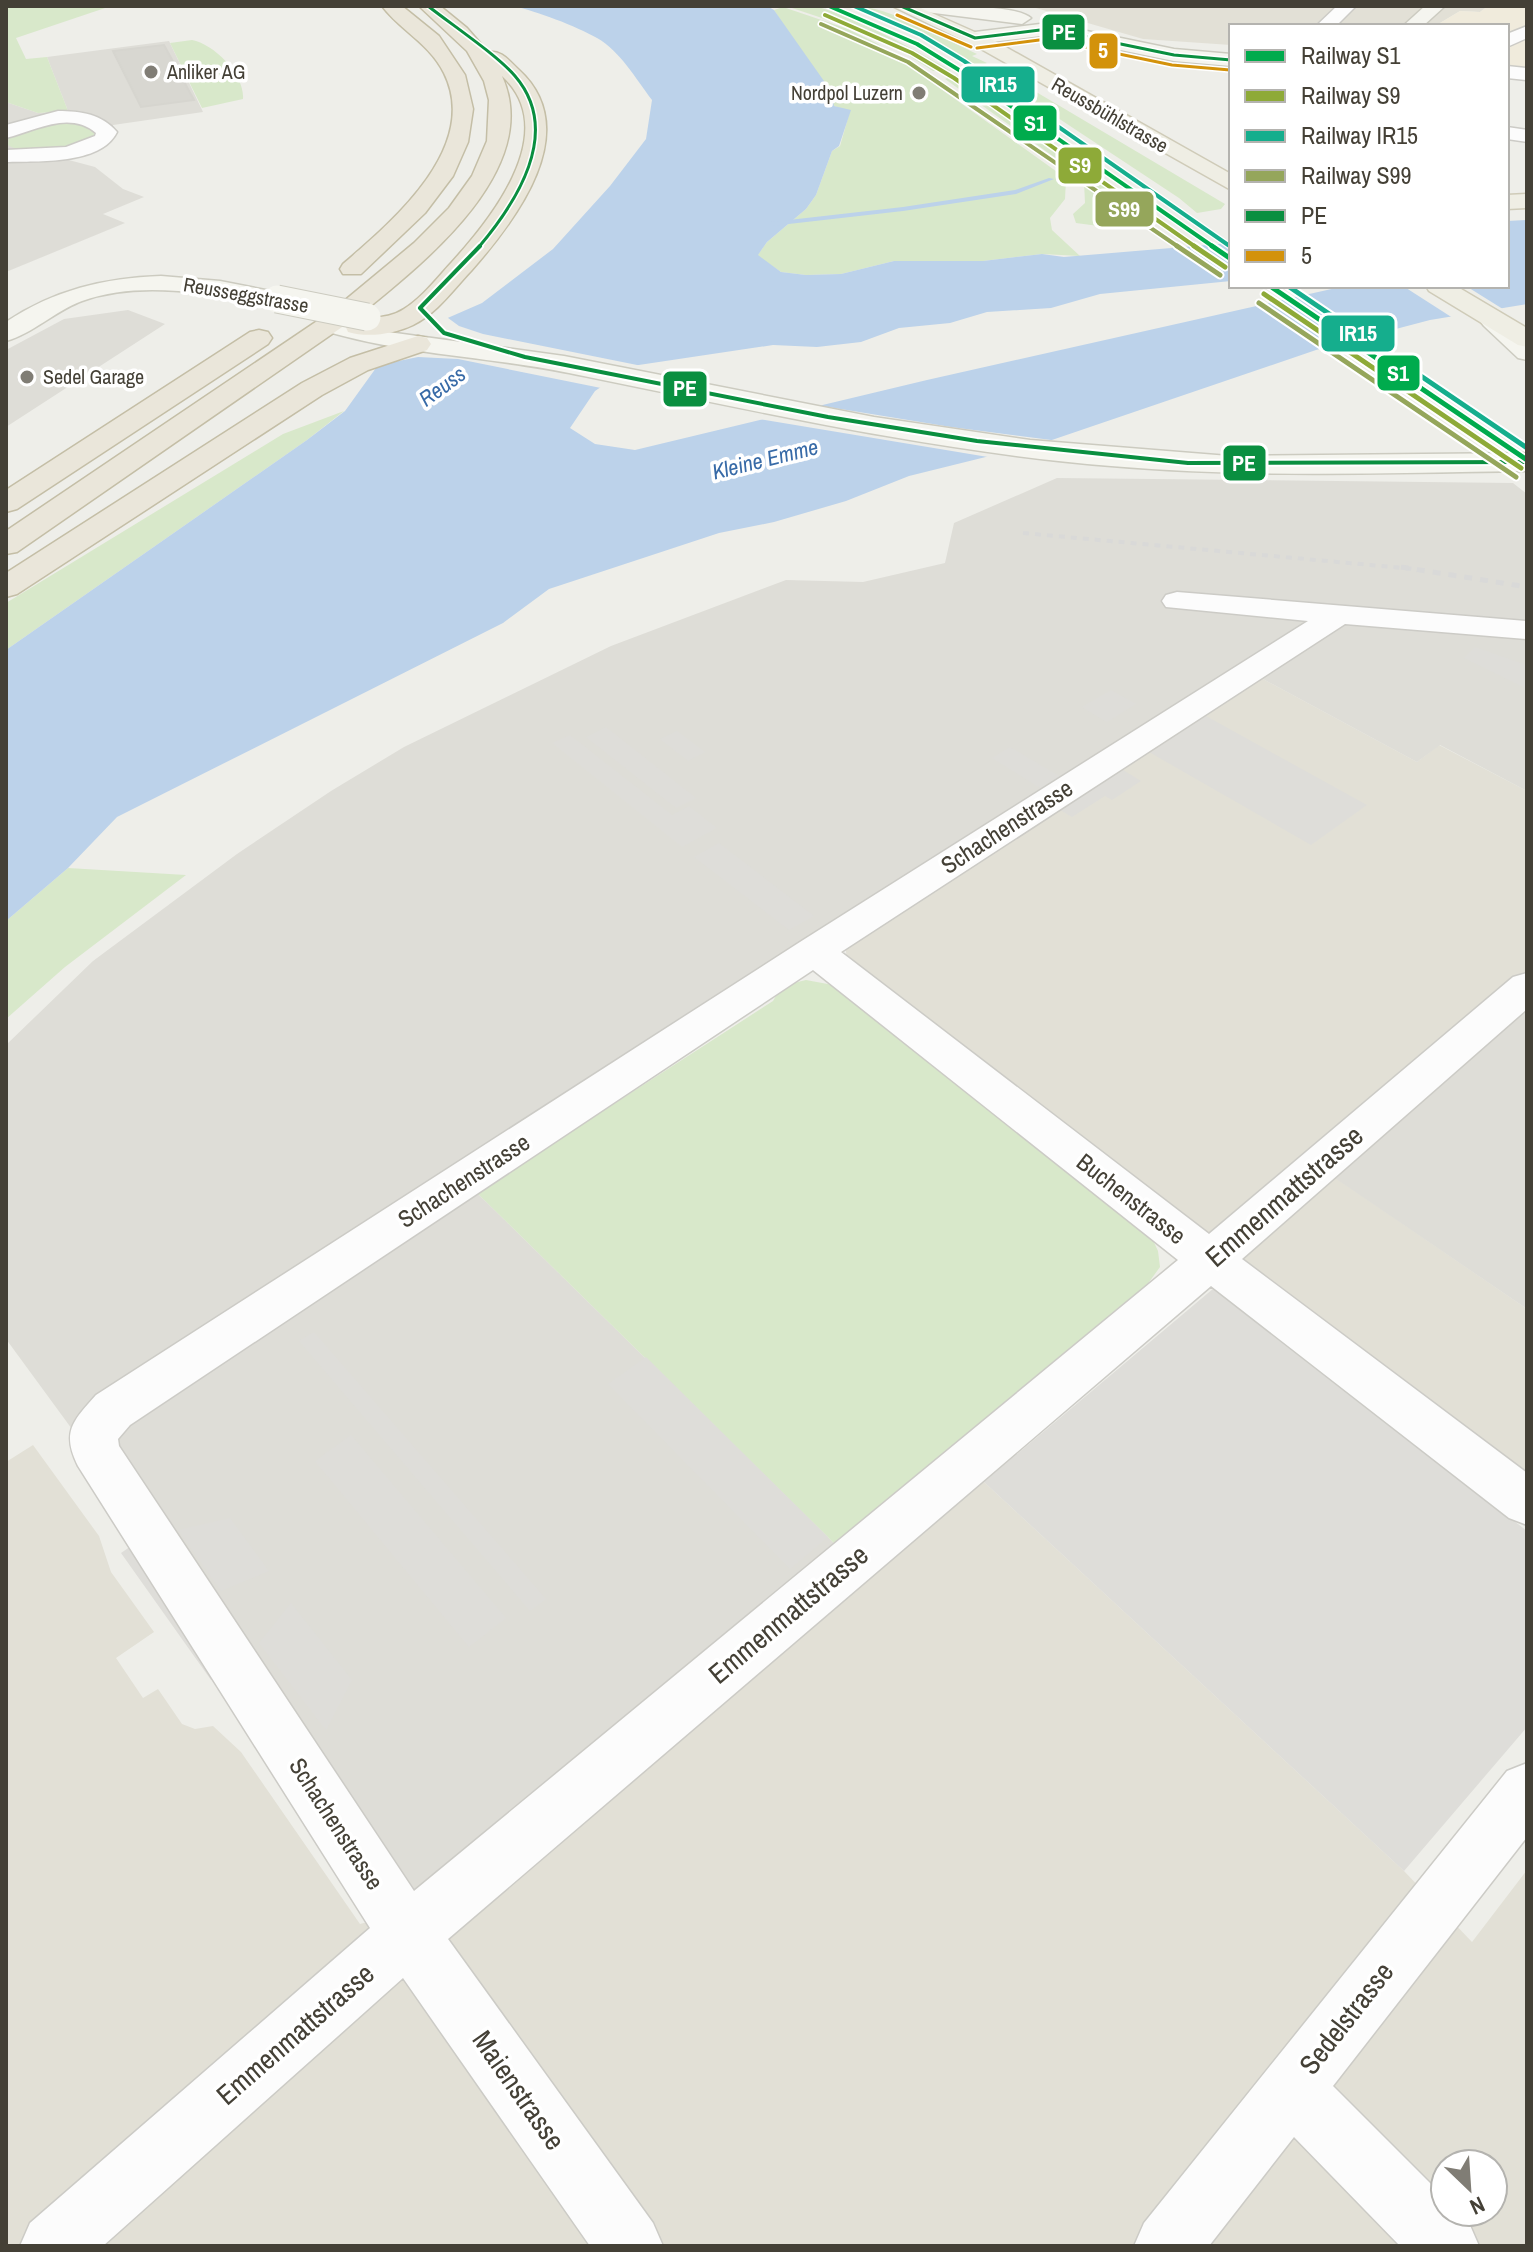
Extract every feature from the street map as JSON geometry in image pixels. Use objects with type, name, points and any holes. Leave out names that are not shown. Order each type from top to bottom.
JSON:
[{"type":"highway","points":[[6,503],[168,399],[327,289],[386,240],[431,193],[458,144],[463,110],[461,91],[452,66],[440,49],[391,6]]},
{"type":"highway","points":[[312,389],[364,345],[375,326],[420,308],[494,230],[524,184],[535,133],[528,93],[515,74],[477,47],[436,11]]},
{"type":"highway","points":[[6,545],[298,347],[391,276],[432,240],[460,209],[485,171],[497,143],[501,121],[499,94],[493,75],[477,47]]},
{"type":"highway","points":[[6,587],[312,389],[359,364],[435,341],[420,308]]},
{"type":"main road","name":"Reussbühlstrasse","points":[[901,6],[975,38],[1229,182]]},
{"type":"main road","points":[[926,6],[1052,23],[1121,43]]},
{"type":"main road","points":[[1414,24],[1436,6]]},
{"type":"main road","points":[[975,38],[1048,29],[1174,55],[1229,60]]},
{"type":"main road","points":[[1177,154],[1229,171]]},
{"type":"main road","points":[[1441,288],[1527,339]]},
{"type":"main road","name":"Reusseggstrasse","points":[[8,332],[73,309],[138,296],[268,305],[435,341],[828,417],[1081,453],[1188,463],[1274,465],[1527,462]]},
{"type":"main road","name":"Reusseggstrasse","points":[[268,305],[331,325],[375,326]]},
{"type":"main road","points":[[1493,321],[1527,352]]},
{"type":"street","points":[[1327,24],[1347,6]]},
{"type":"street","points":[[1509,40],[1527,31]]},
{"type":"street","points":[[6,132],[38,121],[74,118],[95,121],[107,132],[103,140],[69,153],[6,156]]},
{"type":"street","points":[[1177,601],[1527,630]]},
{"type":"street","name":"Schachenstrasse","points":[[408,1934],[95,1451],[93,1433],[113,1410],[814,951],[1340,614]]},
{"type":"street","name":"Buchenstrasse","points":[[814,951],[1527,1502]]},
{"type":"street","name":"Emmenmattstrasse","points":[[53,2246],[408,1934],[1210,1260],[1527,987]]},
{"type":"street","name":"Sedelstrasse","points":[[1167,2246],[1527,1791]]},
{"type":"street","name":"Maienstrasse","points":[[408,1934],[630,2246]]},
{"type":"street","points":[[1290,2088],[1446,2246]]},
{"type":"shaded area","points":[[1029,6],[1488,6],[1480,12],[1460,11],[1438,24],[1229,24],[1229,45],[1143,39]]},
{"type":"shaded area","points":[[1488,6],[1527,6],[1527,71],[1509,68],[1509,24],[1438,24],[1460,11],[1480,12]]},
{"type":"shaded area","points":[[169,41],[203,112],[113,125],[110,140],[97,151],[65,159],[95,167],[123,189],[144,197],[103,214],[125,223],[6,272],[6,102],[38,113],[68,111],[47,57]]},
{"type":"shaded area","points":[[128,310],[165,324],[6,427],[6,350],[64,319]]},
{"type":"shaded area","points":[[1057,478],[1513,483],[1527,494],[1527,791],[1440,745],[1417,762],[1261,678],[473,1189],[840,1549],[422,1907],[6,1339],[6,1045],[93,961],[237,854],[404,747],[611,646],[786,580],[863,582],[945,563],[954,523]]},
{"type":"shaded area","points":[[1475,647],[1527,665],[1527,689],[1464,658]]},
{"type":"shaded area","points":[[1261,678],[1417,762],[1439,745],[1527,791],[1527,971],[1305,1157],[1527,1309],[1527,1475],[847,960],[845,944]]},
{"type":"shaded area","points":[[1111,690],[1136,704],[1107,722],[1082,707]]},
{"type":"shaded area","points":[[1206,716],[1367,805],[1311,845],[1149,752]]},
{"type":"shaded area","points":[[606,727],[696,798],[676,808],[586,737]]},
{"type":"shaded area","points":[[677,731],[705,752],[688,761],[660,739]]},
{"type":"shaded area","points":[[570,735],[672,815],[689,806],[717,828],[682,847],[552,743]]},
{"type":"shaded area","points":[[1010,747],[1064,779],[1045,791],[992,758]]},
{"type":"shaded area","points":[[1120,768],[1141,781],[1112,800],[1105,796],[1072,817],[1057,808]]},
{"type":"shaded area","points":[[719,843],[814,916],[789,930],[694,857]]},
{"type":"shaded area","points":[[1527,971],[1527,1309],[1304,1157]]},
{"type":"shaded area","points":[[1214,1288],[1527,1531],[1527,1727],[1404,1871],[984,1482]]},
{"type":"shaded area","points":[[314,1332],[546,1599],[530,1611],[299,1341]]},
{"type":"shaded area","points":[[646,1357],[828,1537],[790,1569],[608,1384]]},
{"type":"shaded area","points":[[351,1435],[506,1618],[469,1647],[315,1461]]},
{"type":"shaded area","points":[[33,1445],[99,1536],[111,1572],[154,1632],[116,1658],[143,1698],[158,1689],[182,1724],[195,1729],[213,1726],[241,1752],[360,1924],[422,1907],[868,1578],[984,1482],[1404,1871],[1472,1942],[1527,1870],[1527,2246],[6,2246],[6,1462]]},
{"type":"shaded area","points":[[230,1518],[269,1571],[221,1591],[178,1530]]},
{"type":"shaded area","points":[[134,1544],[224,1670],[211,1680],[121,1553]]},
{"type":"shaded area","points":[[291,1603],[352,1680],[326,1730],[259,1643]]},
{"type":"green space","points":[[6,6],[111,6],[16,38],[26,59],[47,57],[68,111],[38,113],[6,102]]},
{"type":"green space","points":[[786,6],[826,9],[902,43],[951,71],[933,71],[892,45],[861,31]]},
{"type":"green space","points":[[852,6],[867,7],[899,17],[977,54],[972,56],[987,63],[980,67],[919,35]]},
{"type":"green space","points":[[783,7],[848,29],[878,44],[1060,174],[1066,180],[1065,199],[1050,218],[1052,230],[1080,256],[1042,254],[983,261],[894,261],[841,274],[806,275],[781,272],[757,256],[767,242],[806,209],[816,195],[832,151],[840,146],[850,111],[834,106],[774,10]]},
{"type":"green space","points":[[192,40],[210,48],[234,71],[243,99],[202,108],[170,43]]},
{"type":"green space","points":[[984,69],[999,70],[1225,204],[1221,209],[1197,213]]},
{"type":"green space","points":[[956,75],[1162,220],[1106,227],[1076,223],[1073,214],[1085,203],[1084,182],[1079,175],[945,79]]},
{"type":"green space","points":[[52,122],[83,124],[95,134],[79,144],[53,149],[26,150],[8,145],[9,137]]},
{"type":"green space","points":[[344,411],[6,650],[6,603],[283,434]]},
{"type":"green space","points":[[68,868],[186,875],[65,967],[6,1019],[6,921]]},
{"type":"green space","points":[[806,980],[833,985],[1151,1236],[1158,1251],[1160,1267],[1144,1289],[840,1549],[473,1189],[521,1164],[773,1001],[787,986]]},
{"type":"water","points":[[513,6],[767,6],[774,10],[831,91],[834,106],[851,110],[839,146],[832,151],[816,195],[806,209],[767,242],[758,255],[781,272],[841,274],[894,261],[983,261],[1042,254],[1064,257],[1229,243],[1229,281],[1100,294],[1051,308],[987,312],[950,323],[899,328],[861,342],[817,347],[773,345],[632,366],[595,391],[570,428],[595,444],[635,450],[927,380],[1336,288],[1509,288],[1509,221],[1527,220],[1527,304],[1430,320],[1316,350],[1046,442],[909,476],[846,501],[774,522],[719,533],[549,589],[503,623],[117,817],[68,868],[6,921],[6,650],[345,411],[381,361],[404,337],[482,303],[553,249],[610,186],[646,139],[652,100],[627,66],[597,38],[544,15]]},
{"type":"pier","points":[[1406,288],[1469,288],[1506,311],[1456,320]]},
{"type":"pier","points":[[444,315],[459,326],[483,334],[652,368],[633,370],[606,389],[458,359],[418,357],[384,364],[378,358],[402,334]]},
{"type":"pier","points":[[810,404],[1059,441],[1000,459],[753,418]]},
{"type":"building","name":"Anliker AG","points":[[164,45],[194,100],[141,107],[113,51]]},
{"type":"waterway","points":[[771,224],[1016,192],[1051,179]]},
{"type":"railway","points":[[1023,533],[1413,569]]},
{"type":"railway","points":[[1401,567],[1413,569]]},
{"type":"railway","points":[[1413,569],[1527,587]]},
{"type":"rail line","name":"S1","points":[[829,6],[917,44],[959,70],[1229,258]]},
{"type":"rail line","name":"IR15","points":[[854,6],[921,35],[964,61],[1229,246]]},
{"type":"rail line","name":"S9","points":[[825,15],[912,53],[954,78],[1225,267]]},
{"type":"rail line","name":"S99","points":[[821,24],[908,62],[948,87],[1220,275]]},
{"type":"rail line","name":"S1","points":[[1273,288],[1527,460]]},
{"type":"rail line","name":"IR15","points":[[1291,288],[1527,448]]},
{"type":"rail line","name":"S9","points":[[1264,294],[1521,468]]},
{"type":"rail line","name":"S99","points":[[1259,303],[1516,477]]},
{"type":"transit line","name":"PE","points":[[420,308],[492,232],[529,170],[537,137],[533,106],[515,76],[428,6]]},
{"type":"transit line","name":"PE","points":[[901,6],[975,38],[1048,29],[1174,55],[1229,60]]},
{"type":"transit line","name":"5","points":[[897,15],[971,47]]},
{"type":"transit line","name":"5","points":[[977,48],[1047,39],[1172,65],[1229,70]]},
{"type":"transit line","name":"PE","points":[[420,308],[444,333],[525,357],[828,417],[977,441],[1188,463],[1527,462]]},
{"type":"place","name":"Anliker AG","points":[[151,72]]},
{"type":"place","name":"Nordpol Luzern","points":[[919,93]]},
{"type":"place","name":"Sedel Garage","points":[[27,377]]},
{"type":"water label","name":"Reuss","points":[[442,386]]},
{"type":"water label","name":"Kleine Emme","points":[[765,459]]}]
